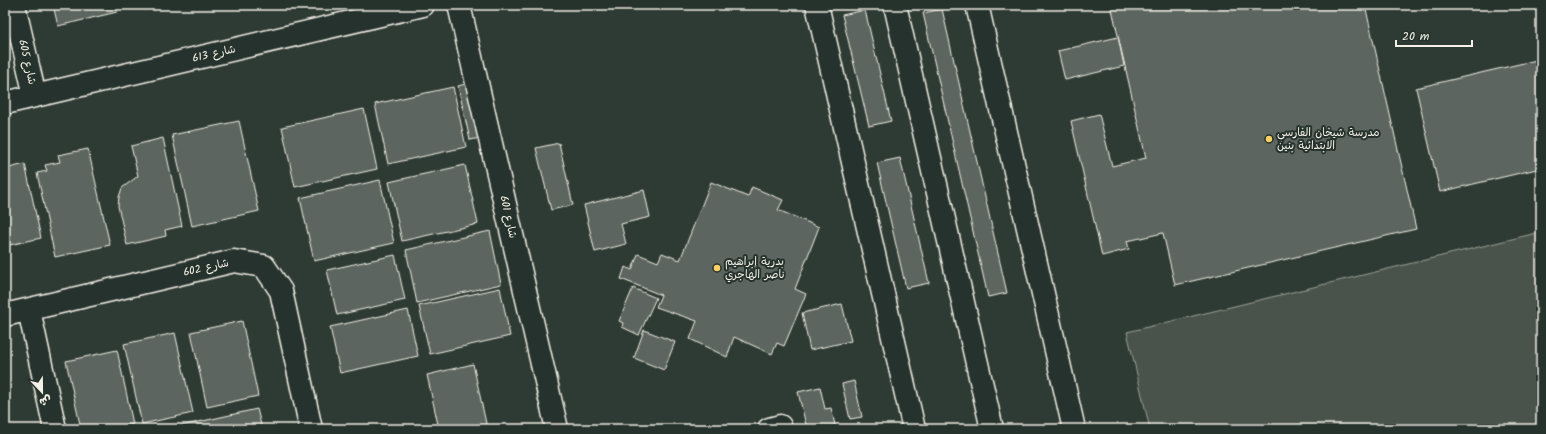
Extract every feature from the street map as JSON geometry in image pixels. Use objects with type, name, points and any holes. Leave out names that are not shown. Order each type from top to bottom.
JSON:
[{"type":"street","name":"شارع 605","points":[[14,5],[35,96]]},
{"type":"street","name":"شارع 613","points":[[5,103],[423,5]]},
{"type":"street","name":"شارع 601","points":[[459,5],[557,429]]},
{"type":"street","points":[[817,5],[914,429]]},
{"type":"street","points":[[895,5],[992,429]]},
{"type":"street","points":[[977,5],[1074,429]]},
{"type":"street","name":"شارع 602","points":[[5,315],[234,261],[264,266],[282,291],[311,429]]},
{"type":"street","points":[[29,310],[55,429]]},
{"type":"shaded area","points":[[1541,232],[1541,429],[1150,429],[1127,332]]},
{"type":"building","points":[[53,5],[116,5],[117,12],[58,26]]},
{"type":"building","points":[[143,5],[164,5],[144,10]]},
{"type":"building","name":"مدرسة شيخان الفارسي الابتدائية بنين","points":[[1111,5],[1365,5],[1416,229],[1175,285],[1163,233],[1127,241],[1129,249],[1102,256],[1071,121],[1099,114],[1112,166],[1146,158]]},
{"type":"building","points":[[942,9],[1007,293],[988,297],[923,13]]},
{"type":"building","points":[[865,10],[891,121],[869,126],[842,15]]},
{"type":"building","points":[[1118,37],[1124,66],[1065,80],[1058,51]]},
{"type":"building","points":[[1541,59],[1541,168],[1440,192],[1416,88]]},
{"type":"building","points":[[473,82],[486,137],[470,140],[458,86]]},
{"type":"building","points":[[453,87],[466,147],[388,164],[375,104]]},
{"type":"building","points":[[364,109],[377,169],[295,187],[282,127]]},
{"type":"building","points":[[239,121],[259,211],[192,226],[172,135]]},
{"type":"building","points":[[163,138],[182,226],[165,230],[166,236],[127,245],[118,206],[122,188],[138,176],[131,146]]},
{"type":"building","points":[[559,143],[573,205],[551,210],[536,148]]},
{"type":"building","points":[[88,149],[110,245],[55,257],[37,173],[47,171],[45,165],[60,162],[58,155]]},
{"type":"building","points":[[900,158],[929,283],[906,288],[877,163]]},
{"type":"building","points":[[25,164],[41,238],[5,246],[5,169]]},
{"type":"building","points":[[465,165],[478,224],[402,241],[389,182]]},
{"type":"building","points":[[380,180],[394,243],[314,261],[300,198]]},
{"type":"building","name":"بدرية إبراهيم ناصر الهاجري","points":[[711,182],[748,197],[752,187],[783,200],[778,210],[819,227],[795,289],[806,294],[784,346],[777,343],[772,354],[734,337],[727,357],[690,339],[697,321],[656,307],[661,295],[621,279],[625,267],[632,270],[638,254],[658,262],[662,253],[680,260]]},
{"type":"building","points":[[644,190],[650,217],[621,224],[626,244],[595,252],[584,205]]},
{"type":"building","points":[[490,231],[501,284],[417,303],[406,250]]},
{"type":"building","points":[[395,255],[405,300],[337,315],[327,270]]},
{"type":"building","points":[[500,288],[510,336],[430,354],[419,306]]},
{"type":"building","points":[[633,288],[656,298],[639,335],[622,327],[623,323],[619,321]]},
{"type":"building","points":[[842,304],[851,341],[810,350],[802,313]]},
{"type":"building","points":[[408,310],[418,356],[340,373],[330,327]]},
{"type":"building","points":[[242,321],[258,396],[207,407],[191,332]]},
{"type":"building","points":[[644,330],[675,342],[664,370],[634,358]]},
{"type":"building","points":[[175,333],[193,413],[142,424],[124,344]]},
{"type":"building","points":[[117,350],[133,424],[109,429],[81,429],[66,361]]},
{"type":"building","points":[[473,364],[487,428],[439,429],[427,375]]},
{"type":"building","points":[[854,381],[862,417],[850,419],[842,384]]},
{"type":"building","points":[[820,387],[825,409],[831,408],[835,425],[818,429],[807,429],[798,392]]},
{"type":"building","points":[[5,407],[10,429],[5,429]]},
{"type":"building","points":[[257,409],[262,429],[176,429],[176,427]]},
{"type":"building","points":[[370,425],[371,429],[350,429]]},
{"type":"place","name":"مدرسة شيخان الفارسي الابتدائية بنين","points":[[1269,139]]},
{"type":"place","name":"بدرية إبراهيم ناصر الهاجري","points":[[717,268]]}]
